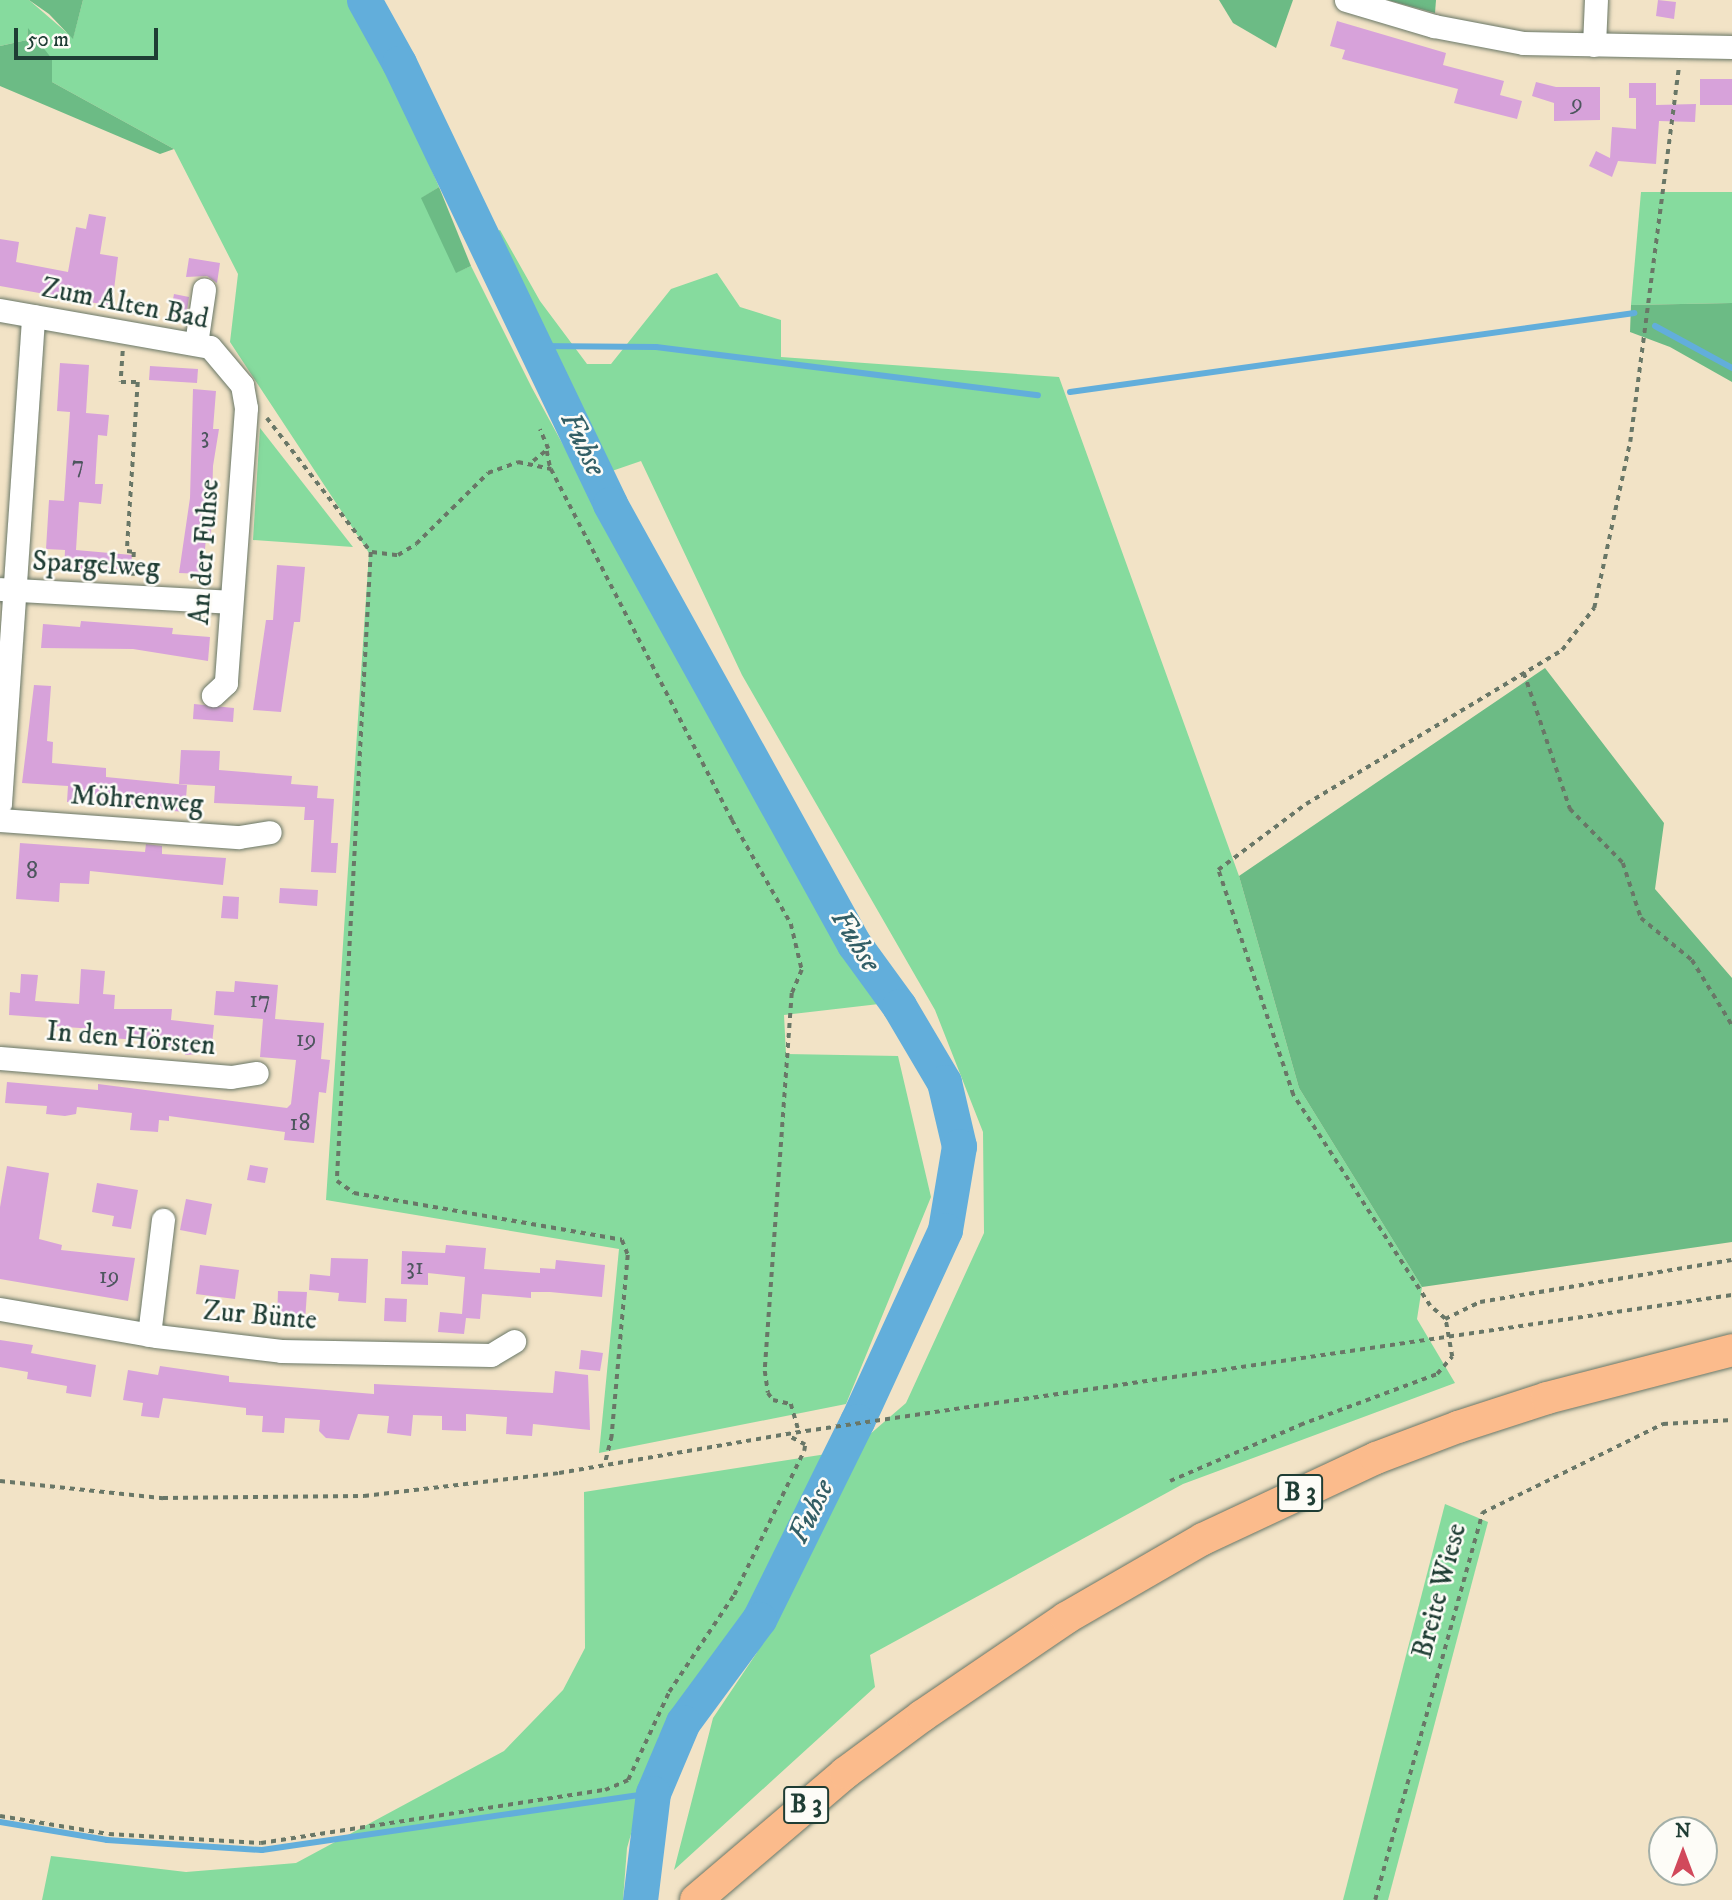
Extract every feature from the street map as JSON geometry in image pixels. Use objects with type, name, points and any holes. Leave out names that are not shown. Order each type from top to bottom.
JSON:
[{"type":"highway","name":"B 3","points":[[696,1900],[845,1773],[922,1716],[1116,1587],[1203,1539],[1376,1458],[1547,1398],[1732,1350]]},
{"type":"street","points":[[1346,0],[1433,26],[1523,43],[1732,47]]},
{"type":"street","points":[[1594,45],[1596,0]]},
{"type":"street","points":[[196,344],[204,290]]},
{"type":"street","name":"Zum Alten Bad","points":[[0,310],[210,346],[242,385],[246,408]]},
{"type":"street","points":[[0,803],[7,590],[33,316]]},
{"type":"street","name":"An der Fuhse","points":[[214,695],[226,683],[246,408]]},
{"type":"street","name":"Spargelweg","points":[[7,590],[231,602]]},
{"type":"street","name":"Möhrenweg","points":[[0,820],[239,837],[270,832]]},
{"type":"street","name":"In den Hörsten","points":[[0,1058],[231,1077],[257,1073]]},
{"type":"street","points":[[149,1335],[163,1220]]},
{"type":"street","name":"Zur Bünte","points":[[0,1309],[149,1335],[294,1351],[491,1355],[514,1342]]},
{"type":"path","points":[[1170,1481],[1300,1425],[1437,1374],[1452,1357],[1446,1319],[1430,1306],[1293,1095],[1218,870],[1306,804],[1562,650],[1594,608],[1630,442],[1681,48]]},
{"type":"path","points":[[125,332],[121,382],[138,383],[127,551],[134,552],[131,597]]},
{"type":"path","points":[[246,408],[267,418],[371,552],[336,1173],[342,1188],[354,1193],[622,1240],[628,1255],[612,1436],[605,1465]]},
{"type":"path","points":[[540,429],[551,469],[732,820],[791,924],[801,956],[802,970],[792,993],[776,1172],[765,1371],[768,1393],[773,1400],[791,1404],[799,1432]]},
{"type":"path","points":[[371,552],[398,555],[416,544],[488,473],[531,462],[547,451]]},
{"type":"path","points":[[531,462],[551,469]]},
{"type":"path","points":[[1524,673],[1570,809],[1623,863],[1642,918],[1692,960],[1732,1025]]},
{"type":"path","points":[[1446,1319],[1480,1302],[1732,1260]]},
{"type":"path","points":[[0,1481],[163,1497],[364,1496],[605,1465],[799,1432],[1732,1294]]},
{"type":"path","name":"Breite Wiese","points":[[1375,1900],[1482,1513],[1663,1424],[1732,1420]]},
{"type":"path","points":[[0,1816],[109,1834],[261,1843],[605,1790],[628,1780],[669,1692],[734,1595],[804,1451],[805,1445],[786,1435]]},
{"type":"green space","points":[[0,0],[29,0],[73,38],[83,0],[347,0],[386,64],[439,187],[422,198],[457,272],[471,266],[532,388],[801,881],[879,1004],[784,1015],[786,1054],[898,1056],[931,1197],[846,1404],[599,1453],[619,1249],[326,1200],[369,553],[230,342],[238,274],[174,149],[52,82],[28,29],[27,40],[0,46]]},
{"type":"green space","points":[[29,0],[83,0],[73,39],[49,14]]},
{"type":"green space","points":[[1219,0],[1293,0],[1276,48],[1233,23]]},
{"type":"green space","points":[[1388,0],[1436,0],[1435,13]]},
{"type":"green space","points":[[28,28],[52,59],[52,82],[174,149],[160,154],[0,86],[0,46],[27,40]]},
{"type":"green space","points":[[439,187],[471,266],[456,273],[421,198]]},
{"type":"green space","points":[[1641,192],[1732,192],[1732,303],[1631,305]]},
{"type":"green space","points":[[500,230],[540,301],[587,364],[611,364],[671,289],[717,273],[740,307],[781,320],[781,357],[1059,377],[1239,876],[1299,1088],[1422,1287],[1417,1319],[1455,1383],[1183,1484],[870,1655],[875,1687],[674,1870],[713,1718],[756,1654],[869,1435],[906,1403],[984,1233],[983,1132],[935,1010],[742,675],[641,461],[609,472],[491,234]]},
{"type":"green space","points":[[1732,303],[1732,382],[1670,347],[1630,332],[1631,305]]},
{"type":"green space","points":[[260,428],[353,547],[253,540]]},
{"type":"green space","points":[[1545,668],[1664,823],[1655,889],[1732,978],[1732,1242],[1422,1287],[1299,1088],[1239,876]]},
{"type":"green space","points":[[833,1453],[761,1595],[659,1736],[627,1848],[623,1900],[42,1900],[51,1856],[186,1872],[296,1863],[504,1751],[563,1690],[585,1648],[584,1492]]},
{"type":"green space","points":[[1445,1504],[1488,1522],[1388,1900],[1343,1900]]},
{"type":"building","points":[[1658,0],[1676,2],[1674,19],[1656,16]]},
{"type":"building","points":[[1337,21],[1446,53],[1443,65],[1504,81],[1500,95],[1522,101],[1517,119],[1454,103],[1458,89],[1342,59],[1345,50],[1330,46]]},
{"type":"building","points":[[1700,79],[1732,79],[1732,105],[1700,105]]},
{"type":"building","points":[[1536,82],[1556,87],[1600,87],[1600,120],[1554,121],[1554,103],[1532,96]]},
{"type":"building","points":[[1629,83],[1656,83],[1656,105],[1696,104],[1695,122],[1659,121],[1656,164],[1618,161],[1612,177],[1589,166],[1596,151],[1610,158],[1612,127],[1636,129],[1636,98],[1629,98]]},
{"type":"building","points":[[89,214],[106,217],[100,254],[118,257],[112,306],[0,286],[0,239],[19,242],[16,262],[68,272],[76,227],[86,229]]},
{"type":"building","points":[[189,258],[220,263],[217,283],[207,276],[186,277]]},
{"type":"building","points":[[174,294],[189,297],[186,318],[170,316]]},
{"type":"building","points":[[60,363],[89,365],[86,413],[109,415],[107,436],[98,435],[95,484],[103,484],[101,504],[79,502],[76,550],[132,555],[131,570],[83,566],[82,573],[64,572],[65,550],[46,549],[49,500],[64,501],[70,412],[57,411]]},
{"type":"building","points":[[150,366],[198,369],[197,383],[149,380]]},
{"type":"building","points":[[193,389],[216,391],[213,429],[219,429],[213,466],[211,537],[206,537],[203,574],[179,573],[190,498]]},
{"type":"building","points":[[277,565],[305,567],[300,622],[294,622],[281,712],[253,710],[266,620],[273,620]]},
{"type":"building","points":[[81,621],[173,628],[172,634],[210,637],[208,661],[133,649],[41,648],[43,624],[80,627]]},
{"type":"building","points":[[34,685],[51,686],[47,741],[53,742],[52,763],[106,768],[106,777],[187,785],[185,812],[67,802],[68,786],[22,783]]},
{"type":"building","points":[[194,704],[234,708],[233,722],[193,719]]},
{"type":"building","points":[[181,750],[220,751],[219,770],[292,776],[291,784],[318,786],[317,798],[334,799],[331,843],[338,843],[336,873],[311,872],[314,820],[304,820],[305,807],[214,803],[215,786],[179,784]]},
{"type":"building","points":[[20,843],[145,852],[146,844],[162,846],[162,854],[226,858],[223,885],[90,871],[89,884],[60,883],[59,902],[16,899]]},
{"type":"building","points":[[280,888],[318,890],[317,906],[279,903]]},
{"type":"building","points":[[223,896],[239,897],[238,919],[221,918]]},
{"type":"building","points":[[81,969],[105,971],[103,994],[115,995],[114,1009],[172,1009],[171,1020],[214,1025],[211,1053],[185,1055],[186,1049],[140,1045],[140,1040],[94,1037],[95,1029],[50,1026],[51,1018],[9,1015],[10,992],[20,993],[21,974],[38,975],[35,1001],[79,1004]]},
{"type":"building","points":[[235,981],[278,985],[275,1019],[324,1023],[321,1059],[330,1060],[326,1093],[319,1092],[314,1143],[284,1140],[285,1132],[169,1116],[169,1121],[159,1120],[158,1132],[130,1130],[132,1113],[77,1107],[76,1114],[65,1116],[46,1114],[47,1106],[5,1103],[7,1082],[98,1090],[98,1084],[287,1108],[291,1104],[296,1060],[260,1057],[263,1019],[214,1015],[216,991],[234,992]]},
{"type":"building","points":[[250,1165],[268,1168],[265,1183],[247,1180]]},
{"type":"building","points":[[7,1166],[49,1173],[39,1239],[62,1245],[61,1250],[135,1258],[128,1301],[0,1279],[0,1207]]},
{"type":"building","points":[[97,1183],[138,1190],[131,1229],[112,1226],[114,1216],[92,1212]]},
{"type":"building","points":[[186,1199],[212,1204],[206,1235],[180,1230]]},
{"type":"building","points":[[446,1245],[486,1248],[484,1269],[540,1273],[540,1268],[555,1269],[556,1260],[605,1265],[602,1297],[550,1292],[531,1292],[531,1298],[482,1294],[480,1319],[466,1318],[464,1334],[438,1332],[440,1312],[462,1314],[465,1277],[428,1273],[428,1285],[401,1284],[402,1251],[445,1253]]},
{"type":"building","points":[[331,1258],[368,1259],[366,1303],[338,1301],[339,1293],[309,1290],[310,1274],[330,1276]]},
{"type":"building","points":[[200,1265],[239,1270],[235,1299],[196,1294]]},
{"type":"building","points":[[278,1291],[307,1292],[305,1321],[277,1319]]},
{"type":"building","points":[[385,1298],[407,1299],[406,1322],[384,1321]]},
{"type":"building","points":[[0,1340],[33,1345],[31,1353],[96,1365],[91,1397],[66,1393],[67,1386],[27,1379],[28,1372],[0,1367]]},
{"type":"building","points":[[581,1350],[603,1353],[600,1371],[579,1369]]},
{"type":"building","points":[[160,1366],[229,1376],[229,1382],[374,1394],[374,1384],[553,1393],[555,1371],[588,1375],[590,1430],[533,1424],[532,1436],[506,1434],[507,1417],[466,1414],[466,1431],[442,1430],[442,1416],[413,1415],[411,1436],[387,1433],[389,1416],[358,1414],[349,1440],[326,1438],[319,1431],[320,1420],[285,1418],[284,1433],[262,1432],[263,1416],[246,1415],[246,1408],[163,1398],[159,1418],[141,1416],[143,1403],[123,1400],[128,1370],[158,1375]]},
{"type":"waterway","name":"Fuhse","points":[[364,0],[399,63],[610,504],[854,944],[899,1006],[944,1082],[959,1146],[945,1230],[857,1421],[759,1619],[683,1722],[653,1793],[640,1900]]},
{"type":"waterway","points":[[1070,392],[1635,313]]},
{"type":"waterway","points":[[1655,326],[1732,368]]},
{"type":"waterway","points":[[535,346],[656,347],[1038,395]]},
{"type":"waterway","points":[[0,1822],[107,1840],[262,1850],[653,1793]]}]
